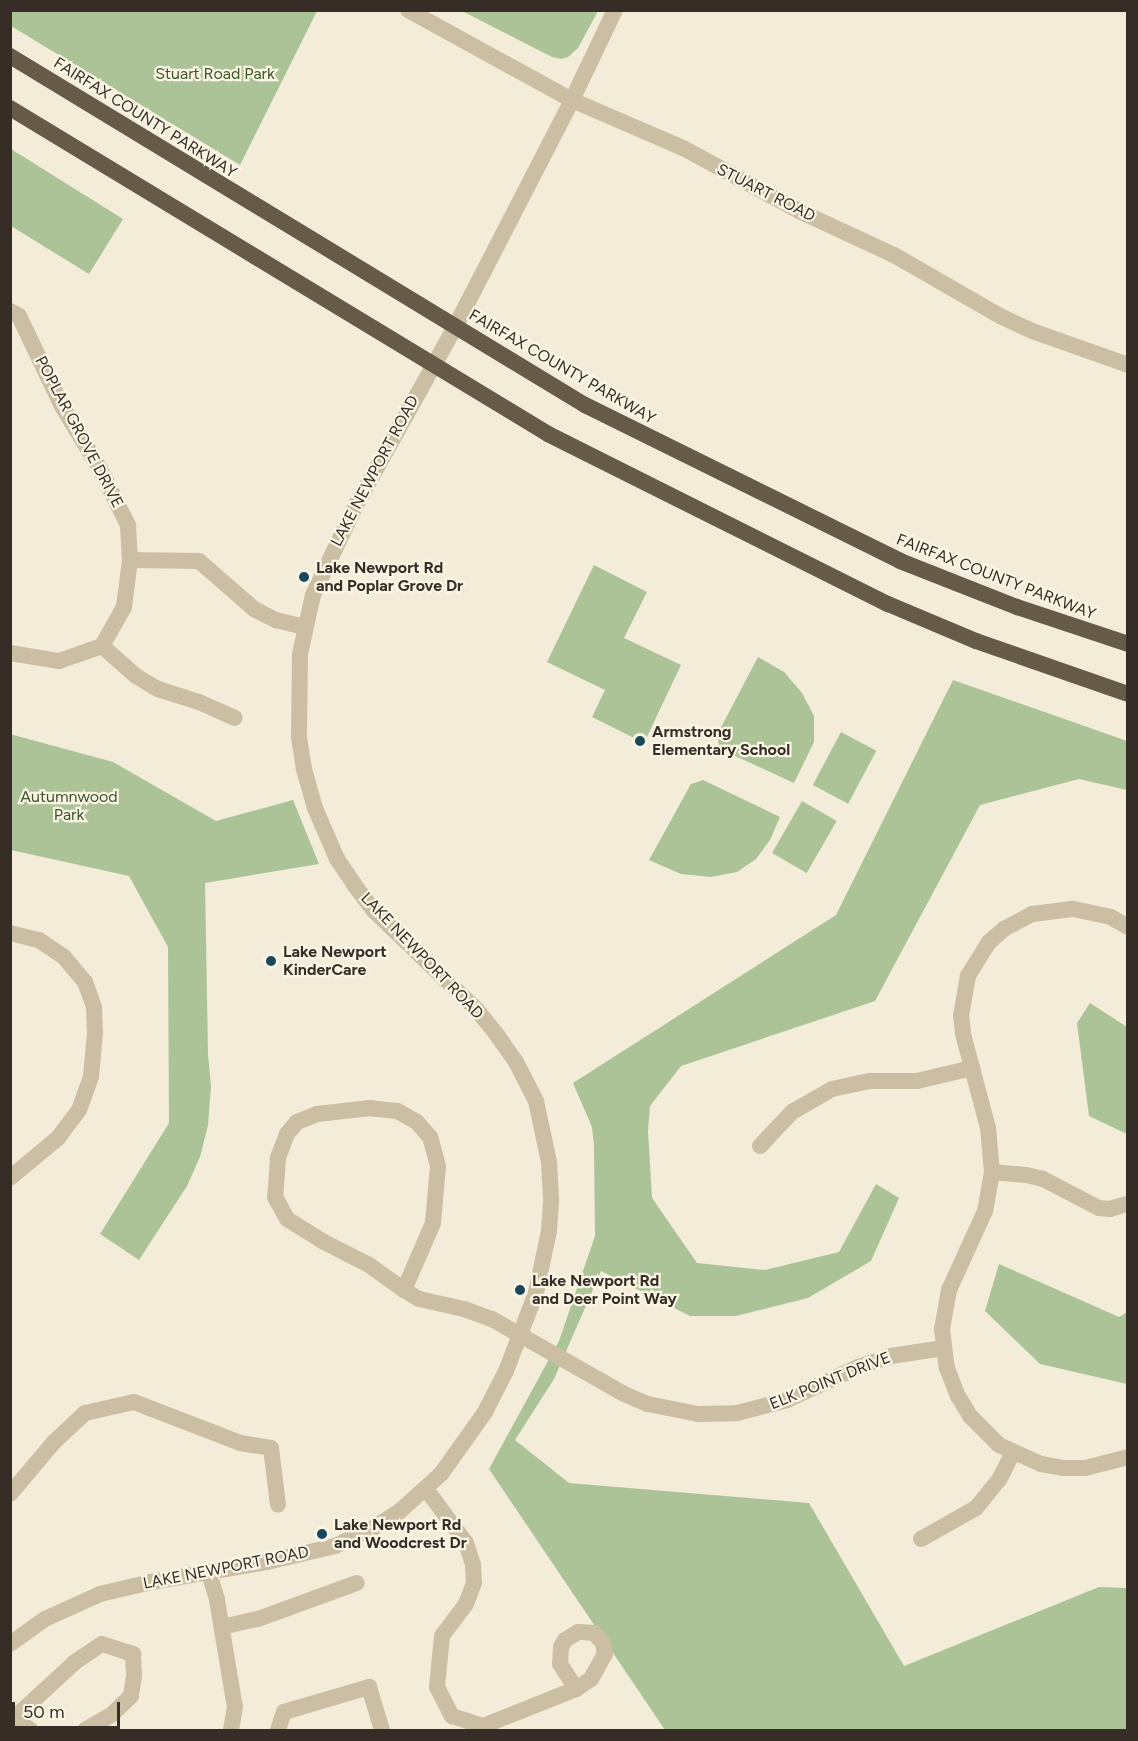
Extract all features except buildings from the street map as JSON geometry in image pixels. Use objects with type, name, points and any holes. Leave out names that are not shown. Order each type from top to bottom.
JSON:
[{"type":"highway","name":"FAIRFAX COUNTY PARKWAY","points":[[10,56],[585,405],[825,526],[940,577],[1128,644]]},
{"type":"highway","points":[[10,108],[548,434],[846,585],[976,641],[1128,694]]},
{"type":"street","name":"STUART ROAD","points":[[408,10],[572,100],[685,149],[799,210],[894,255],[1000,316],[1035,332],[1128,365]]},
{"type":"street","name":"LAKE NEWPORT ROAD","points":[[10,1644],[45,1619],[100,1594],[335,1546],[373,1528],[400,1511],[426,1489],[461,1449],[485,1412],[506,1371],[536,1293],[549,1231],[549,1162],[536,1101],[516,1062],[498,1035],[477,1010],[374,910],[354,885],[322,828],[304,769],[297,705],[304,627],[324,568],[455,327],[572,100],[615,10]]},
{"type":"street","name":"POPLAR GROVE DRIVE","points":[[10,311],[19,316],[62,406],[100,469],[128,525],[130,560],[124,607],[102,646]]},
{"type":"street","points":[[130,560],[199,561],[254,609],[276,620],[304,627]]},
{"type":"street","points":[[10,653],[59,661],[102,646],[136,676],[158,689],[199,702],[235,718]]},
{"type":"street","points":[[1128,927],[1092,911],[1051,910],[1013,923],[989,942],[976,958],[962,994],[963,1034],[988,1128],[992,1172],[985,1211],[949,1290],[944,1311],[943,1348],[958,1396],[970,1416],[984,1432],[1013,1453],[1041,1464],[1063,1468],[1094,1467],[1128,1458]]},
{"type":"street","points":[[10,933],[39,940],[64,957],[85,982],[94,1007],[95,1033],[91,1077],[79,1110],[58,1138],[10,1178]]},
{"type":"street","points":[[760,1146],[792,1112],[832,1089],[871,1081],[917,1081],[972,1068]]},
{"type":"street","points":[[370,1108],[397,1111],[417,1122],[430,1137],[438,1166],[433,1223],[404,1290],[369,1264],[324,1242],[287,1219],[275,1197],[278,1158],[287,1134],[297,1122],[317,1114],[370,1108]]},
{"type":"street","points":[[992,1172],[1043,1179],[1099,1208],[1110,1209],[1126,1204]]},
{"type":"street","name":"ELK POINT DRIVE","points":[[404,1290],[418,1299],[492,1318],[624,1394],[664,1408],[698,1414],[737,1413],[765,1408],[891,1356],[943,1348]]},
{"type":"street","points":[[10,1494],[54,1442],[85,1413],[134,1402],[240,1443],[271,1448],[278,1505]]},
{"type":"street","points":[[921,1539],[976,1508],[999,1480],[1013,1453]]},
{"type":"street","points":[[426,1489],[466,1543],[473,1565],[474,1583],[466,1604],[442,1636],[437,1687],[452,1716],[483,1726],[576,1689]]},
{"type":"street","points":[[210,1573],[222,1627],[235,1707],[231,1731]]},
{"type":"street","points":[[222,1627],[258,1619],[357,1583]]},
{"type":"street","points":[[31,1731],[12,1721],[75,1662],[102,1644],[133,1654],[134,1676],[131,1696],[111,1715],[84,1731]]},
{"type":"street","points":[[278,1731],[285,1712],[369,1687],[382,1731]]},
{"type":"green space","name":"Stuart Road Park","points":[[11,10],[317,11],[240,165],[11,26]]},
{"type":"green space","points":[[462,11],[598,11],[578,48],[568,57],[561,59],[552,57]]},
{"type":"green space","points":[[11,149],[123,219],[89,274],[11,226]]},
{"type":"green space","points":[[594,565],[647,592],[624,638],[681,665],[644,743],[592,717],[605,690],[547,662]]},
{"type":"green space","points":[[758,657],[784,672],[802,693],[814,716],[814,742],[794,783],[720,749],[717,735]]},
{"type":"green space","points":[[953,680],[1127,741],[1127,790],[1079,779],[980,805],[875,1001],[681,1066],[650,1106],[648,1131],[652,1198],[697,1263],[765,1270],[839,1252],[876,1184],[899,1198],[871,1261],[808,1298],[736,1316],[690,1316],[601,1271],[554,1379],[515,1440],[569,1483],[809,1503],[904,1666],[1099,1587],[1127,1588],[1127,1730],[665,1730],[489,1469],[559,1341],[595,1236],[592,1127],[573,1083],[836,915]]},
{"type":"green space","points":[[841,732],[876,751],[848,804],[813,785]]},
{"type":"green space","name":"Autumnwood Park","points":[[10,734],[113,762],[216,821],[293,800],[319,864],[205,883],[208,1054],[211,1086],[208,1125],[200,1157],[187,1186],[139,1260],[100,1234],[169,1123],[168,947],[129,876],[11,850]]},
{"type":"green space","points":[[703,780],[780,817],[770,840],[756,859],[737,872],[711,877],[681,874],[649,860],[691,784]]},
{"type":"green space","points":[[802,801],[837,821],[807,873],[772,853]]},
{"type":"green space","points":[[1090,1003],[1127,1027],[1127,1134],[1089,1116],[1077,1023]]},
{"type":"green space","points":[[999,1264],[1119,1317],[1127,1312],[1127,1384],[1040,1364],[985,1311]]},
{"type":"place","name":"Lake Newport Rd and Poplar Grove Dr","points":[[304,577]]},
{"type":"place","name":"Armstrong Elementary School","points":[[640,741]]},
{"type":"place","name":"Lake Newport KinderCare","points":[[271,961]]},
{"type":"place","name":"Lake Newport Rd and Deer Point Way","points":[[520,1290]]},
{"type":"place","name":"Lake Newport Rd and Woodcrest Dr","points":[[322,1534]]}]
